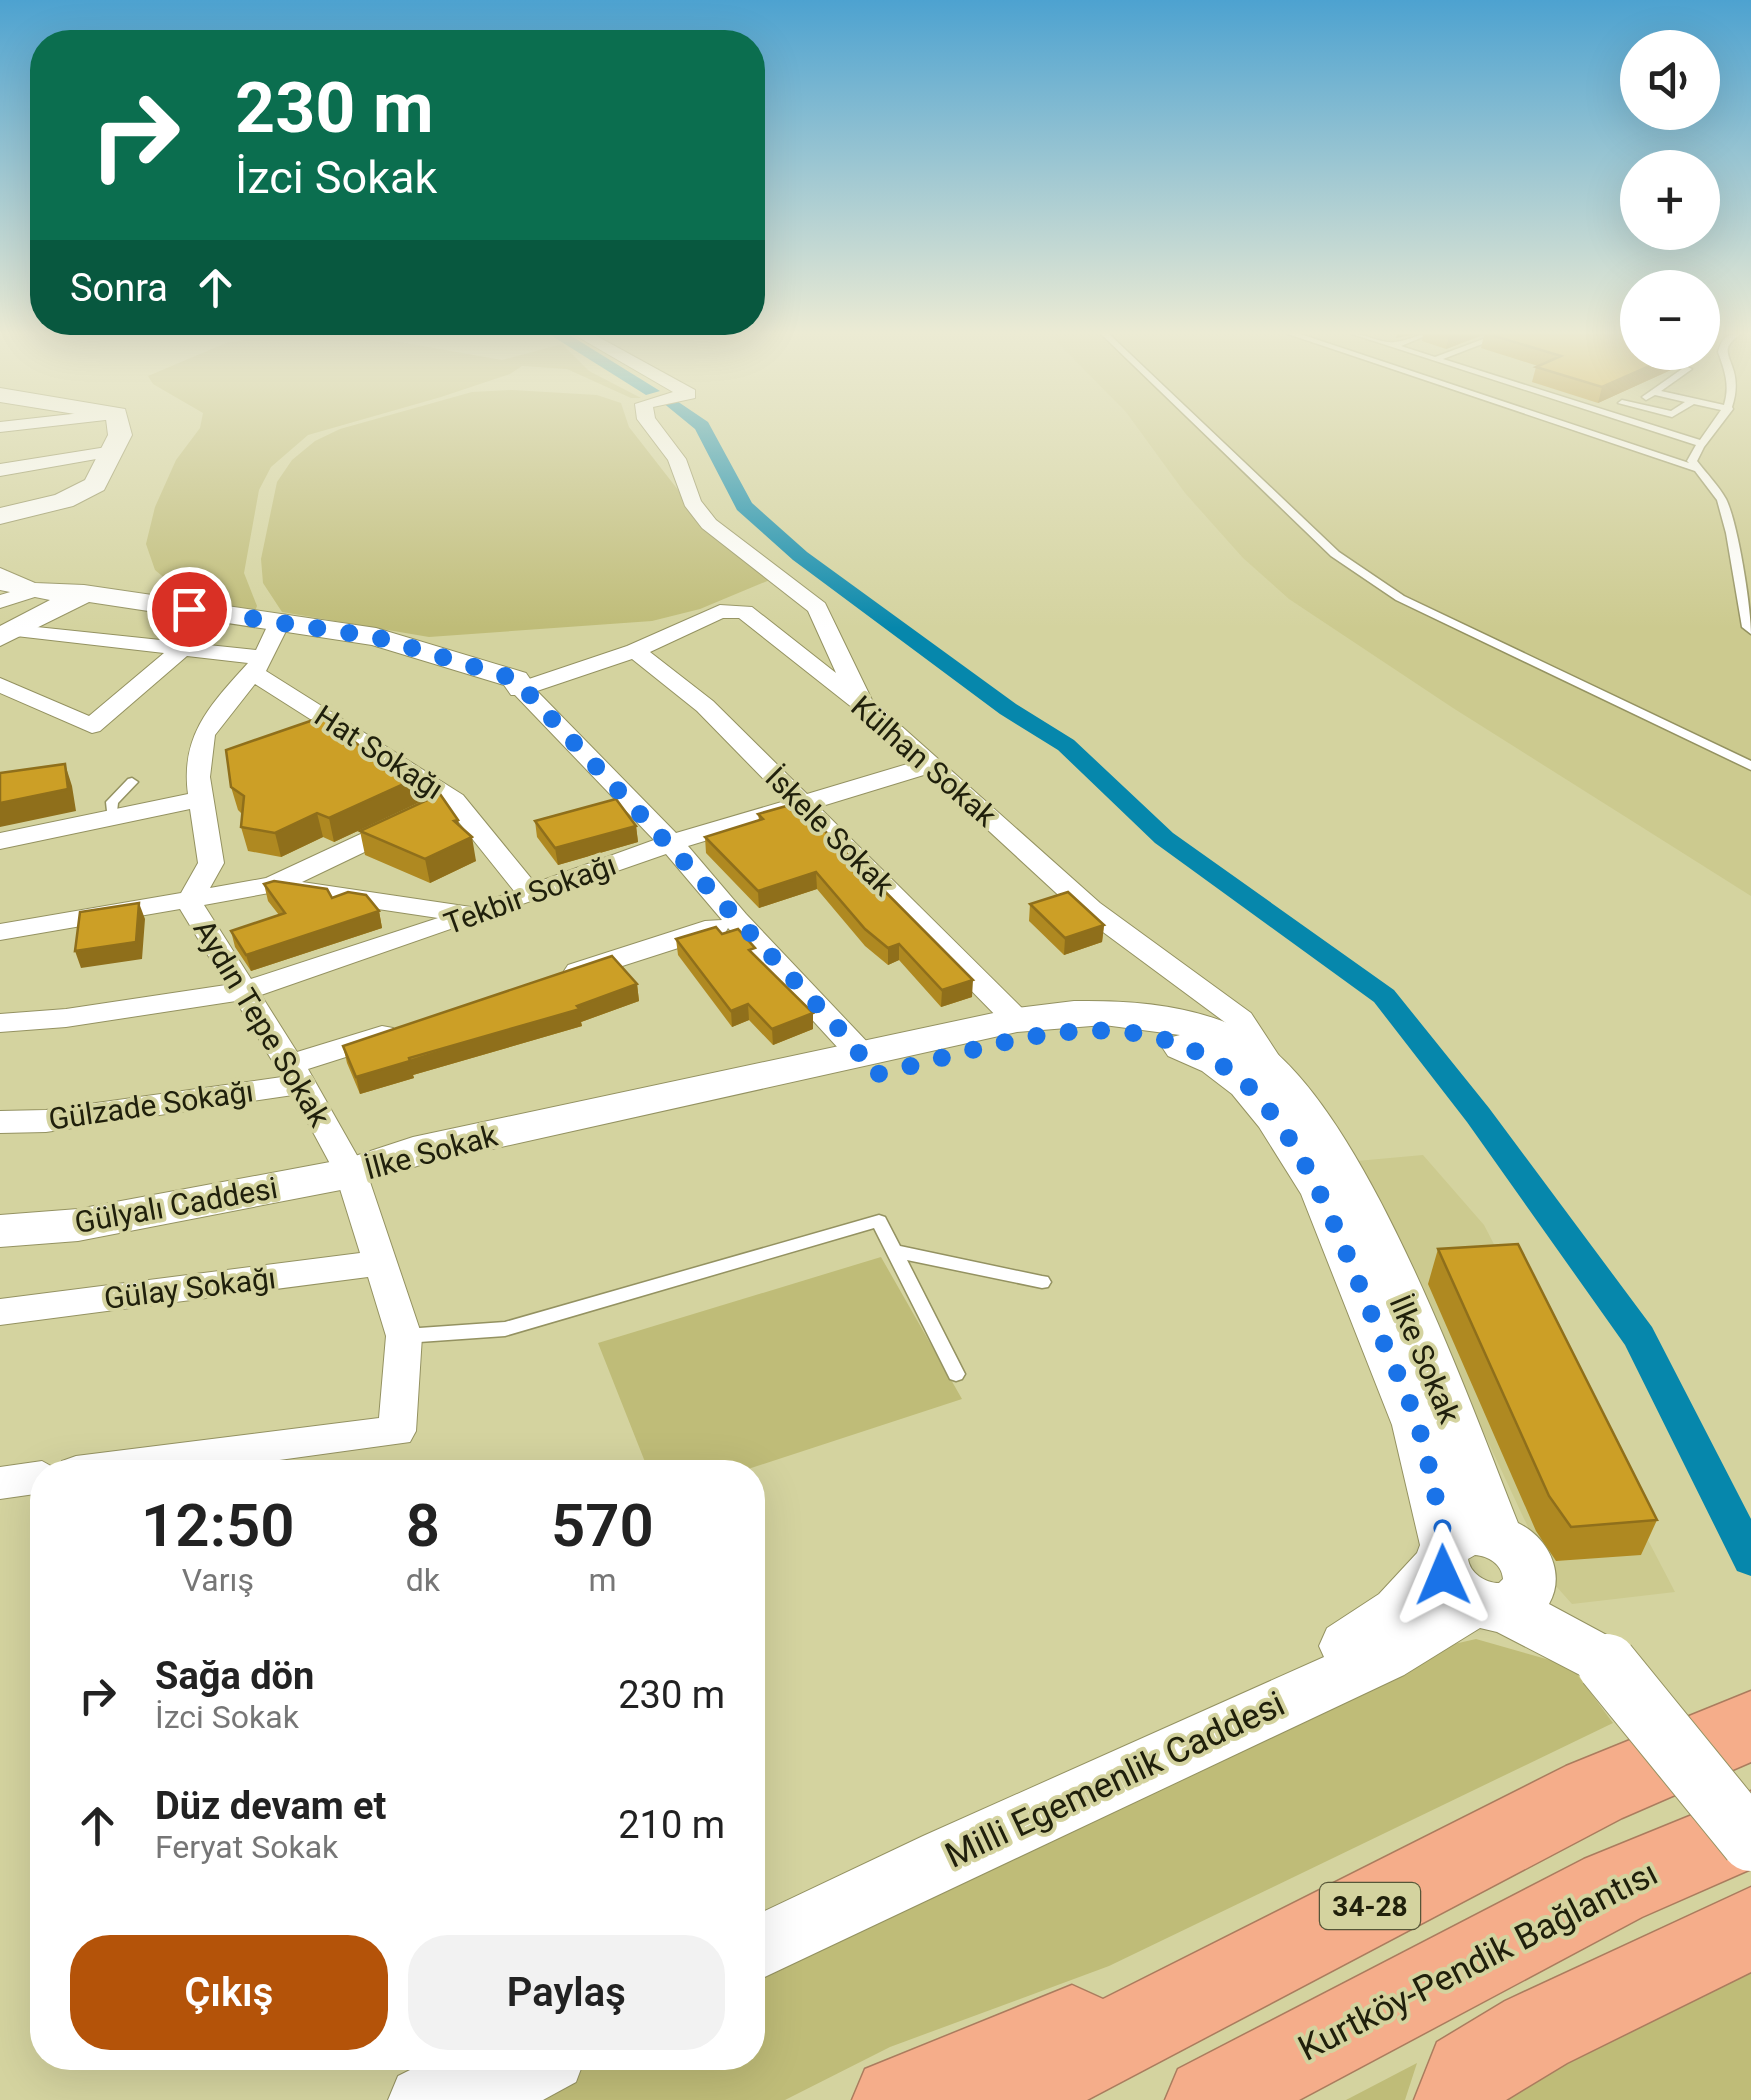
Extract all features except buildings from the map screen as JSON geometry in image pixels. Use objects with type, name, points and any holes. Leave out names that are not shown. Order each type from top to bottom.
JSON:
[{"type":"highway","name":"34-28","points":[[996,2100],[1594,1792],[1751,1726]]},
{"type":"highway","name":"Kurtköy-Pendik Bağlantısı","points":[[1209,2100],[1613,1888],[1751,1830]]},
{"type":"highway","points":[[1458,2100],[1468,2073],[1536,2032],[1751,1928]]},
{"type":"highway","points":[[896,2100],[948,2076],[1316,1934]]},
{"type":"street","points":[[0,516],[87,492],[95,485],[120,432]]},
{"type":"street","points":[[656,432],[677,459],[692,502],[709,524],[817,608],[862,705]]},
{"type":"street","points":[[0,470],[113,451]]},
{"type":"street","points":[[0,576],[9,584],[34,590],[84,593],[376,637],[515,679],[670,843],[867,1065]]},
{"type":"street","points":[[0,602],[34,590]]},
{"type":"street","points":[[8,632],[84,593]]},
{"type":"street","name":"Külhan Sokak","points":[[522,688],[635,652],[700,619],[734,608],[744,612],[862,705],[1090,909],[1241,1020],[1274,1072]]},
{"type":"street","points":[[189,902],[211,863],[198,777],[203,734],[258,665],[280,621]]},
{"type":"street","points":[[8,632],[183,648],[258,665]]},
{"type":"street","points":[[0,685],[92,726],[183,648]]},
{"type":"street","name":"İskele Sokak","points":[[635,652],[705,706],[1017,1020]]},
{"type":"street","name":"Hat Sokağı","points":[[258,665],[454,800],[530,894]]},
{"type":"street","name":"Tekbir Sokağı","points":[[0,1023],[66,1018],[245,991],[473,915],[670,843],[800,801],[931,765]]},
{"type":"street","points":[[0,841],[202,800]]},
{"type":"street","points":[[0,932],[273,885],[454,800]]},
{"type":"street","points":[[273,885],[473,915]]},
{"type":"street","name":"Aydın Tepe Sokak","points":[[170,1460],[397,1431],[404,1336],[351,1174],[296,1075],[189,902]]},
{"type":"street","points":[[550,980],[736,920]]},
{"type":"street","name":"İlke Sokak","points":[[351,1174],[417,1176],[867,1065],[1017,1020],[1096,1012],[1145,1014],[1194,1027],[1244,1048],[1274,1072],[1302,1108],[1348,1185],[1453,1422],[1482,1573]]},
{"type":"street","name":"Gülzade Sokağı","points":[[0,1122],[46,1121],[296,1075],[402,1029]]},
{"type":"street","name":"İlke Sokak","points":[[867,1065],[1086,1030],[1136,1033],[1183,1047],[1216,1062],[1246,1084],[1274,1117],[1322,1193],[1482,1573]]},
{"type":"street","name":"Gülyalı Caddesi","points":[[0,1231],[78,1225],[351,1174]]},
{"type":"street","name":"Gülay Sokağı","points":[[0,1312],[381,1263]]},
{"type":"street","points":[[0,1482],[30,1478]]},
{"type":"street","points":[[1482,1573],[1607,1664],[1751,1841]]},
{"type":"street","name":"Milli Egemenlik Caddesi","points":[[765,1919],[887,1858],[1311,1667],[1390,1622],[1416,1597],[1482,1573]]},
{"type":"street","name":"Milli Egemenlik Caddesi","points":[[765,1944],[945,1857],[1384,1657],[1482,1573]]},
{"type":"street","points":[[422,2100],[478,2070]]},
{"type":"street","points":[[477,2100],[531,2070]]},
{"type":"lane","points":[[1208,432],[1336,554],[1367,577],[1432,614],[1751,766]]},
{"type":"lane","points":[[1586,432],[1697,469]]},
{"type":"lane","points":[[1664,432],[1702,444]]},
{"type":"lane","points":[[1715,432],[1692,461],[1722,500],[1751,631]]},
{"type":"lane","points":[[112,817],[112,802],[132,782]]},
{"type":"lane","points":[[404,1336],[505,1330],[879,1221],[956,1374]]},
{"type":"lane","points":[[894,1251],[1042,1282]]},
{"type":"shaded area","points":[[197,432],[318,432],[308,435],[271,467],[259,490],[244,573],[257,606],[255,611],[193,602],[155,570],[146,544],[155,507],[176,460]]},
{"type":"shaded area","points":[[334,432],[633,432],[682,495],[772,579],[700,609],[652,621],[429,637],[282,612],[263,583],[261,559],[277,482],[292,460]]},
{"type":"shaded area","points":[[1141,432],[1751,432],[1751,896],[1453,708],[1289,599],[1243,558],[1185,493]]},
{"type":"shaded area","points":[[1423,1155],[1484,1225],[1675,1592],[1572,1604],[1555,1585],[1357,1161]]},
{"type":"shaded area","points":[[881,1257],[962,1399],[765,1463],[765,1460],[644,1460],[598,1343]]},
{"type":"shaded area","points":[[1476,1639],[1571,1666],[1613,1723],[1109,1966],[890,2047],[785,2100],[500,2100],[550,2070],[765,2070],[765,1961],[1397,1657]]},
{"type":"shaded area","points":[[1751,1959],[1751,2100],[1497,2100]]},
{"type":"shaded area","points":[[1417,2063],[1405,2100],[1346,2100]]},
{"type":"waterway","points":[[705,432],[744,506],[800,556],[1008,709],[1066,745],[1164,838],[1384,996],[1478,1115],[1639,1337],[1751,1559]]},
{"type":"route","points":[[189,609],[376,637],[515,679],[853,1044],[873,1075],[1036,1036],[1086,1030],[1136,1033],[1183,1047],[1216,1062],[1246,1084],[1274,1117],[1322,1193],[1418,1425],[1446,1543],[1441,1553],[1443,1575]]}]
